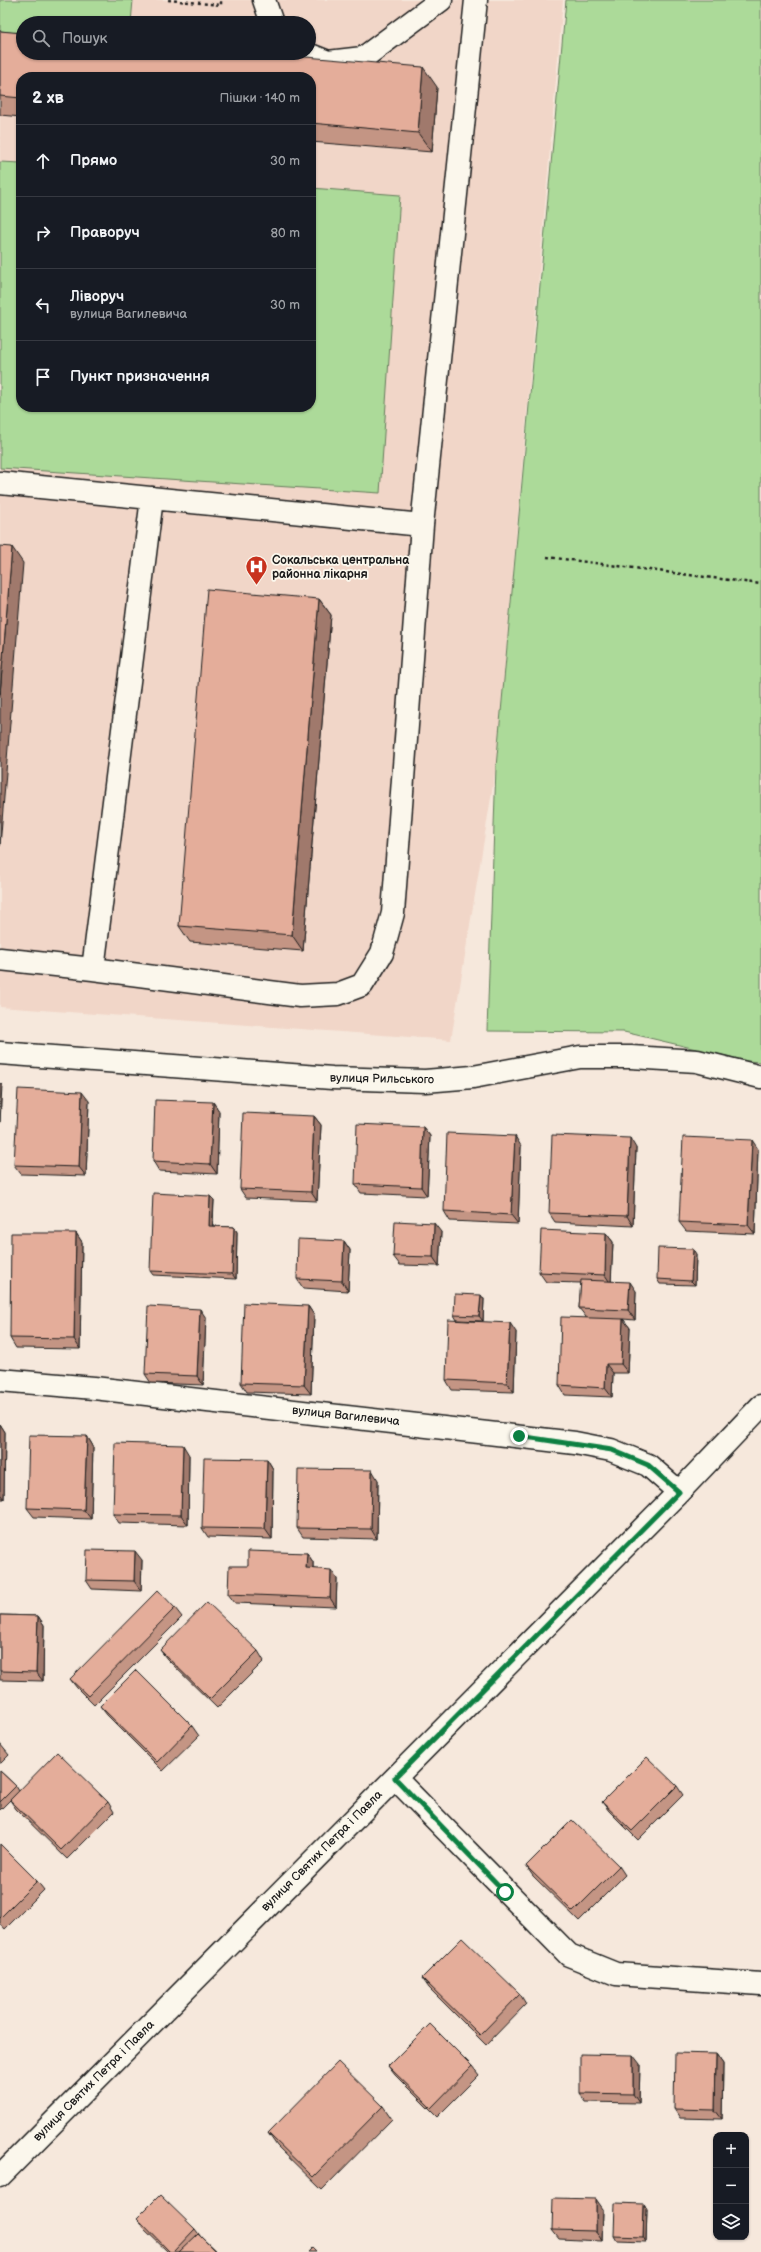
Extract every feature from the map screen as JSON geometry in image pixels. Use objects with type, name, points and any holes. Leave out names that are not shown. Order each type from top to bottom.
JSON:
[{"type":"street","points":[[264,0],[270,16]]},
{"type":"street","points":[[316,57],[328,62],[364,58],[441,0]]},
{"type":"street","points":[[0,959],[93,969],[300,996],[338,994],[362,985],[382,953],[393,913],[422,525],[476,0]]},
{"type":"street","points":[[0,483],[422,525]]},
{"type":"street","points":[[93,969],[152,498]]},
{"type":"street","name":"вулиця Рильського","points":[[0,1053],[332,1078],[425,1081],[473,1077],[580,1056],[632,1056],[697,1061],[761,1077]]},
{"type":"street","name":"вулиця Вагилевича","points":[[0,1380],[94,1388],[575,1443],[612,1450],[648,1465],[679,1492]]},
{"type":"street","name":"вулиця Святих Петра і Павла","points":[[0,2176],[679,1492],[761,1406]]},
{"type":"street","points":[[395,1778],[569,1955],[616,1974],[761,1984]]},
{"type":"path","points":[[168,0],[221,5],[221,0]]},
{"type":"path","points":[[547,557],[761,584]]},
{"type":"shaded area","name":"Сокальська центральна районна лікарня","points":[[0,0],[563,0],[496,767],[451,1040],[0,1007]]},
{"type":"green space","points":[[0,0],[133,0],[132,16],[16,16],[16,44],[0,43]]},
{"type":"green space","points":[[566,0],[761,0],[761,1062],[747,1061],[624,1032],[487,1031],[496,767]]},
{"type":"green space","points":[[0,162],[16,163],[16,412],[316,412],[316,188],[400,195],[380,493],[0,468]]},
{"type":"building","points":[[0,31],[16,32],[16,60],[316,60],[316,58],[423,67],[418,133],[316,123],[316,72],[16,72],[16,98],[0,96]]},
{"type":"building","points":[[0,546],[12,547],[0,694]]},
{"type":"building","points":[[207,589],[319,599],[292,935],[179,926]]},
{"type":"building","points":[[18,1089],[82,1092],[79,1167],[14,1165]]},
{"type":"building","points":[[155,1100],[213,1102],[210,1164],[153,1161]]},
{"type":"building","points":[[243,1113],[314,1116],[311,1192],[240,1189]]},
{"type":"building","points":[[357,1124],[423,1127],[421,1187],[355,1184]]},
{"type":"building","points":[[447,1133],[515,1136],[511,1215],[444,1211]]},
{"type":"building","points":[[552,1135],[630,1138],[627,1216],[549,1213]]},
{"type":"building","points":[[683,1137],[752,1140],[748,1225],[679,1222]]},
{"type":"building","points":[[153,1193],[210,1196],[209,1226],[234,1227],[232,1274],[150,1271]]},
{"type":"building","points":[[395,1221],[434,1223],[433,1257],[393,1256]]},
{"type":"building","points":[[541,1230],[606,1233],[605,1275],[539,1272]]},
{"type":"building","points":[[11,1233],[76,1233],[74,1339],[10,1338]]},
{"type":"building","points":[[298,1239],[344,1241],[342,1281],[297,1279]]},
{"type":"building","points":[[658,1248],[693,1249],[691,1281],[657,1279]]},
{"type":"building","points":[[581,1280],[630,1282],[628,1310],[579,1308]]},
{"type":"building","points":[[455,1294],[481,1295],[479,1316],[454,1315]]},
{"type":"building","points":[[244,1303],[308,1306],[304,1385],[241,1383]]},
{"type":"building","points":[[148,1306],[200,1309],[197,1376],[145,1374]]},
{"type":"building","points":[[561,1317],[623,1319],[621,1364],[606,1364],[605,1388],[559,1385]]},
{"type":"building","points":[[448,1320],[510,1323],[507,1383],[446,1380]]},
{"type":"building","points":[[29,1435],[87,1436],[84,1510],[27,1508]]},
{"type":"building","points":[[115,1443],[183,1445],[181,1515],[113,1514]]},
{"type":"building","points":[[204,1458],[267,1459],[265,1529],[202,1528]]},
{"type":"building","points":[[298,1469],[372,1470],[371,1529],[297,1528]]},
{"type":"building","points":[[87,1550],[135,1551],[134,1581],[86,1580]]},
{"type":"building","points":[[248,1551],[307,1553],[306,1568],[331,1570],[330,1598],[228,1594],[229,1566],[248,1566]]},
{"type":"building","points":[[158,1590],[175,1608],[88,1696],[70,1679]]},
{"type":"building","points":[[207,1602],[258,1651],[210,1699],[160,1650]]},
{"type":"building","points":[[0,1615],[38,1616],[36,1672],[0,1671]]},
{"type":"building","points":[[136,1670],[192,1726],[157,1762],[100,1706]]},
{"type":"building","points":[[57,1752],[108,1802],[61,1850],[10,1800]]},
{"type":"building","points":[[647,1757],[677,1786],[632,1831],[602,1802]]},
{"type":"building","points":[[0,1771],[16,1786],[0,1802]]},
{"type":"building","points":[[572,1820],[619,1866],[573,1912],[526,1866]]},
{"type":"building","points":[[0,1844],[37,1881],[0,1918]]},
{"type":"building","points":[[462,1938],[520,1994],[480,2035],[422,1978]]},
{"type":"building","points":[[430,2024],[472,2066],[431,2108],[388,2066]]},
{"type":"building","points":[[675,2053],[716,2054],[715,2110],[674,2109]]},
{"type":"building","points":[[580,2054],[633,2055],[633,2094],[580,2093]]},
{"type":"building","points":[[338,2062],[383,2106],[313,2177],[268,2133]]},
{"type":"building","points":[[160,2195],[195,2229],[173,2252],[170,2252],[137,2218]]},
{"type":"building","points":[[553,2198],[596,2199],[596,2231],[552,2230]]},
{"type":"building","points":[[615,2203],[644,2204],[643,2237],[614,2236]]},
{"type":"building","points":[[198,2234],[216,2252],[179,2252]]},
{"type":"building","points":[[312,2248],[316,2252],[308,2252]]},
{"type":"place","name":"Сокальська центральна районна лікарня","points":[[256,586]]},
{"type":"route","points":[[505,1892],[395,1778],[679,1492],[648,1465],[612,1450],[575,1443],[519,1436]]}]
